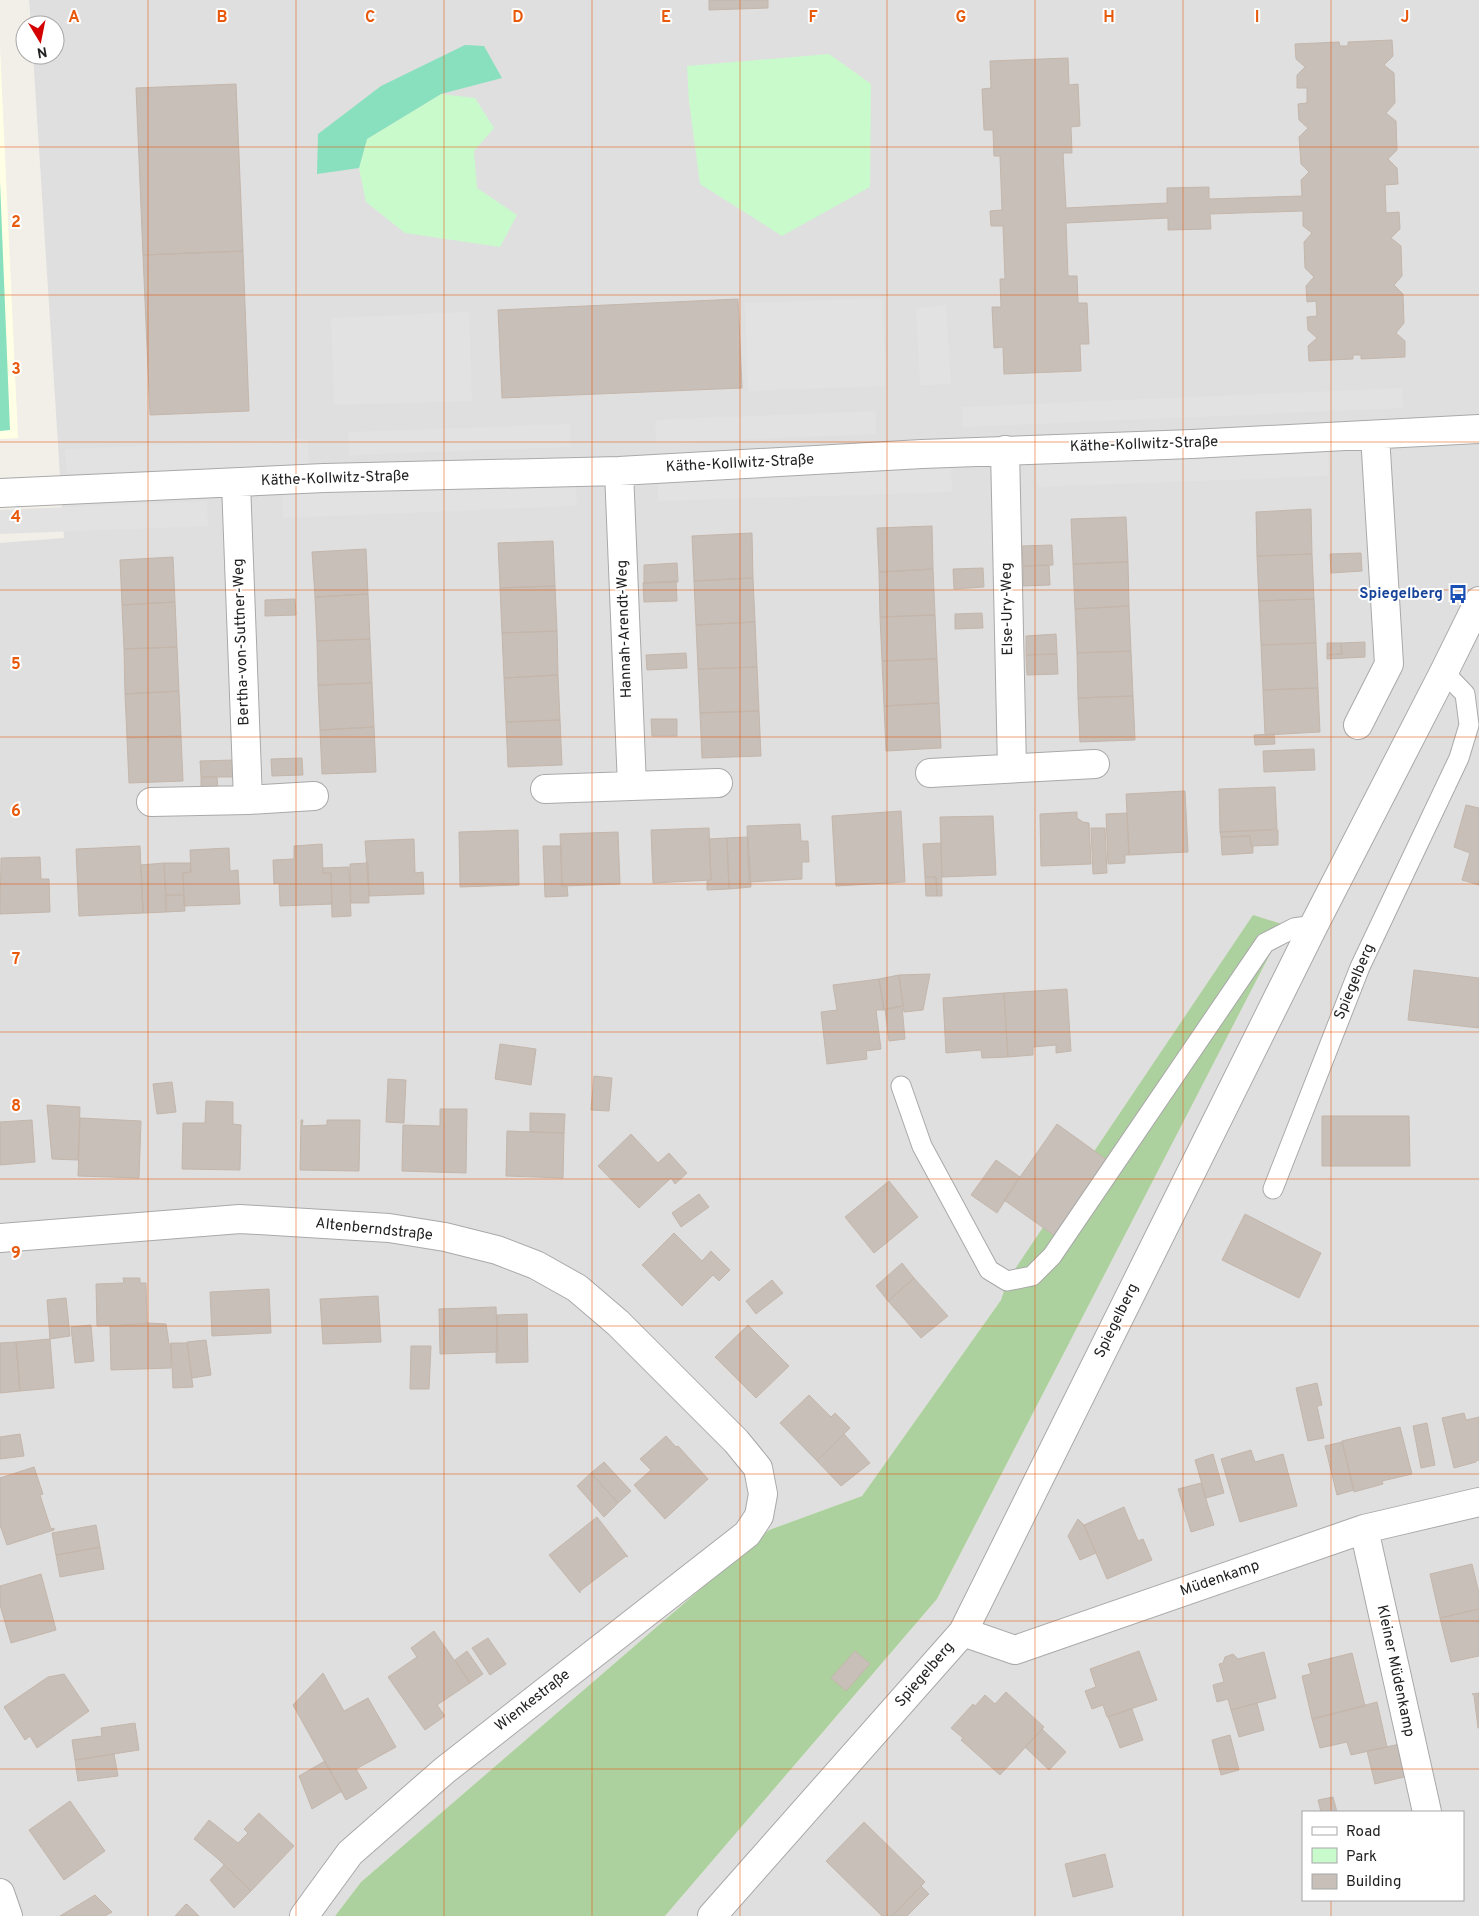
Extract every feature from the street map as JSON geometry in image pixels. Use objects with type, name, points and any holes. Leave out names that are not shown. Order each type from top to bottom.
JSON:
[{"type":"street","name":"Käthe-Kollwitz-Straße","points":[[0,493],[324,478],[619,471],[1005,450],[1202,443],[1479,429]]},
{"type":"street","points":[[1358,725],[1389,664],[1375,435]]},
{"type":"street","name":"Else-Ury-Weg","points":[[1005,450],[1012,768]]},
{"type":"street","name":"Hannah-Arendt-Weg","points":[[619,471],[632,786]]},
{"type":"street","name":"Bertha-von-Suttner-Weg","points":[[236,483],[248,800]]},
{"type":"street","name":"Spiegelberg","points":[[712,1916],[963,1632],[1314,926],[1479,601]]},
{"type":"street","points":[[930,773],[1095,764]]},
{"type":"street","points":[[545,789],[718,783]]},
{"type":"street","points":[[151,802],[248,800],[314,796]]},
{"type":"street","name":"Altenberndstraße","points":[[0,1238],[240,1219],[389,1228],[445,1237],[497,1250],[536,1265],[577,1288],[618,1323],[736,1441],[758,1468],[763,1494]]},
{"type":"street","name":"Wienkestraße","points":[[304,1916],[350,1853],[445,1770],[747,1534],[758,1516],[763,1494]]},
{"type":"street","name":"Müdenkamp","points":[[963,1632],[1015,1650],[1364,1530],[1479,1502]]},
{"type":"street","name":"Kleiner Müdenkamp","points":[[1364,1530],[1426,1811]]},
{"type":"street","points":[[0,1893],[8,1916]]},
{"type":"lane","name":"Spiegelberg","points":[[1273,1189],[1360,966],[1459,758],[1469,725],[1465,694],[1444,672]]},
{"type":"lane","points":[[901,1086],[922,1146],[989,1270],[1007,1281],[1032,1276],[1052,1256],[1264,943],[1294,928],[1314,926]]},
{"type":"shaded area","points":[[29,0],[1479,0],[1479,1916],[665,1916],[937,1599],[1285,925],[1007,1281],[1001,1300],[862,1496],[769,1530],[361,1882],[335,1916],[0,1916],[0,543],[64,538],[34,65],[65,65],[65,15],[30,15]]},
{"type":"shaded area","points":[[0,47],[18,438],[0,439]]},
{"type":"shaded area","points":[[882,298],[886,386],[748,391],[745,303]]},
{"type":"shaded area","points":[[946,305],[951,384],[920,385],[916,308]]},
{"type":"shaded area","points":[[469,312],[472,401],[334,405],[331,318]]},
{"type":"shaded area","points":[[1402,388],[1403,408],[963,427],[962,407]]},
{"type":"shaded area","points":[[876,411],[876,434],[656,443],[655,420]]},
{"type":"shaded area","points":[[570,424],[571,447],[349,455],[348,432]]},
{"type":"shaded area","points":[[308,439],[309,464],[67,474],[65,449]]},
{"type":"shaded area","points":[[1328,451],[1329,476],[1037,487],[1036,462]]},
{"type":"shaded area","points":[[951,468],[952,492],[658,501],[658,477]]},
{"type":"shaded area","points":[[575,482],[577,506],[283,518],[282,494]]},
{"type":"shaded area","points":[[207,501],[208,526],[0,534],[0,510]]},
{"type":"green space","points":[[465,45],[484,46],[502,78],[441,94],[367,139],[359,168],[317,174],[318,134],[381,86]]},
{"type":"green space","points":[[829,54],[871,84],[870,187],[782,236],[700,184],[689,101],[687,66]]},
{"type":"green space","points":[[441,94],[475,98],[494,128],[474,151],[477,188],[517,215],[500,247],[405,233],[366,202],[359,168],[367,139]]},
{"type":"green space","points":[[0,181],[10,430],[0,431]]},
{"type":"green space","points":[[1253,915],[1285,925],[937,1599],[665,1916],[335,1916],[361,1882],[769,1530],[862,1496],[1001,1300],[1007,1281]]},
{"type":"building","points":[[709,0],[768,0],[768,8],[709,10]]},
{"type":"building","points":[[1392,40],[1393,56],[1384,65],[1394,73],[1395,103],[1386,113],[1396,121],[1397,150],[1388,159],[1397,168],[1398,184],[1385,185],[1386,213],[1399,212],[1400,229],[1391,238],[1401,246],[1402,276],[1394,285],[1403,294],[1404,323],[1396,333],[1405,341],[1405,357],[1361,359],[1361,355],[1353,355],[1353,359],[1309,361],[1308,346],[1317,338],[1308,330],[1307,317],[1317,316],[1316,301],[1307,302],[1306,286],[1314,277],[1305,268],[1304,242],[1312,233],[1303,226],[1303,211],[1210,214],[1211,229],[1168,230],[1168,218],[1066,223],[1068,276],[1077,276],[1078,303],[1087,303],[1089,344],[1080,344],[1081,371],[1004,374],[1003,347],[994,348],[992,307],[1001,307],[1000,279],[1005,279],[1003,226],[991,226],[990,211],[1002,210],[1000,156],[994,156],[993,130],[984,130],[982,89],[991,88],[990,61],[1068,58],[1069,85],[1078,84],[1080,126],[1071,127],[1072,153],[1063,153],[1066,208],[1167,203],[1167,188],[1209,187],[1209,199],[1302,196],[1301,180],[1309,172],[1301,164],[1299,137],[1308,128],[1299,120],[1298,104],[1307,103],[1307,88],[1297,88],[1297,75],[1305,67],[1296,59],[1295,44],[1339,42],[1340,46],[1348,46],[1348,42]]},
{"type":"building","points":[[236,84],[243,251],[143,255],[136,88]]},
{"type":"building","points":[[243,251],[249,411],[150,415],[143,255]]},
{"type":"building","points":[[738,299],[742,388],[502,398],[498,310]]},
{"type":"building","points":[[1311,509],[1312,554],[1257,556],[1256,512]]},
{"type":"building","points":[[1126,517],[1128,562],[1073,564],[1071,519]]},
{"type":"building","points":[[932,526],[933,569],[879,572],[877,528]]},
{"type":"building","points":[[752,533],[753,578],[694,581],[692,536]]},
{"type":"building","points":[[553,541],[555,586],[500,588],[498,543]]},
{"type":"building","points":[[1052,545],[1053,565],[1023,566],[1022,546]]},
{"type":"building","points":[[366,549],[368,594],[315,597],[312,552]]},
{"type":"building","points":[[1361,553],[1362,571],[1331,573],[1330,554]]},
{"type":"building","points":[[1312,554],[1314,599],[1259,601],[1257,556]]},
{"type":"building","points":[[173,557],[175,602],[122,605],[120,560]]},
{"type":"building","points":[[1128,562],[1129,606],[1075,609],[1073,564]]},
{"type":"building","points":[[677,563],[678,582],[644,583],[644,565]]},
{"type":"building","points":[[1049,565],[1050,585],[1023,586],[1023,566]]},
{"type":"building","points":[[983,568],[984,587],[954,589],[953,569]]},
{"type":"building","points":[[933,569],[935,615],[880,617],[879,572]]},
{"type":"building","points":[[753,578],[755,622],[696,625],[694,581]]},
{"type":"building","points":[[676,581],[677,601],[644,602],[643,583]]},
{"type":"building","points":[[555,586],[557,631],[502,633],[500,588]]},
{"type":"building","points":[[368,594],[370,639],[317,641],[315,597]]},
{"type":"building","points":[[295,599],[296,615],[265,616],[265,600]]},
{"type":"building","points":[[1314,599],[1316,643],[1261,645],[1259,601]]},
{"type":"building","points":[[175,602],[177,647],[124,649],[122,605]]},
{"type":"building","points":[[1129,606],[1131,651],[1077,653],[1075,609]]},
{"type":"building","points":[[982,613],[983,628],[955,629],[955,614]]},
{"type":"building","points":[[935,615],[937,659],[882,661],[880,617]]},
{"type":"building","points":[[755,622],[757,667],[698,669],[696,625]]},
{"type":"building","points":[[557,631],[558,675],[504,678],[502,633]]},
{"type":"building","points":[[1056,634],[1057,654],[1026,655],[1026,636]]},
{"type":"building","points":[[370,639],[372,683],[318,685],[317,641]]},
{"type":"building","points":[[1365,642],[1365,657],[1327,659],[1327,655],[1342,654],[1341,643]]},
{"type":"building","points":[[1316,643],[1318,688],[1263,690],[1261,645]]},
{"type":"building","points":[[1327,643],[1341,643],[1342,654],[1327,655]]},
{"type":"building","points":[[177,647],[179,691],[125,694],[124,649]]},
{"type":"building","points":[[1131,651],[1133,696],[1078,698],[1077,653]]},
{"type":"building","points":[[686,653],[687,668],[647,670],[646,655]]},
{"type":"building","points":[[1057,654],[1058,674],[1027,675],[1026,655]]},
{"type":"building","points":[[937,659],[939,703],[884,706],[882,661]]},
{"type":"building","points":[[757,667],[759,711],[700,713],[698,669]]},
{"type":"building","points":[[558,675],[560,720],[506,722],[504,678]]},
{"type":"building","points":[[372,683],[374,727],[320,730],[318,685]]},
{"type":"building","points":[[1318,688],[1320,732],[1265,735],[1263,690]]},
{"type":"building","points":[[179,691],[181,736],[127,738],[125,694]]},
{"type":"building","points":[[1133,696],[1135,740],[1080,742],[1078,698]]},
{"type":"building","points":[[939,703],[941,748],[886,751],[884,706]]},
{"type":"building","points":[[759,711],[761,756],[702,758],[700,713]]},
{"type":"building","points":[[651,719],[677,719],[677,736],[652,736]]},
{"type":"building","points":[[560,720],[562,765],[508,767],[506,722]]},
{"type":"building","points":[[374,727],[376,772],[322,774],[320,730]]},
{"type":"building","points":[[1274,734],[1275,744],[1255,745],[1254,735]]},
{"type":"building","points":[[181,736],[183,781],[129,783],[127,738]]},
{"type":"building","points":[[1314,749],[1315,770],[1264,772],[1263,751]]},
{"type":"building","points":[[302,758],[303,775],[272,776],[271,759]]},
{"type":"building","points":[[233,760],[234,777],[201,777],[200,761]]},
{"type":"building","points":[[201,777],[217,777],[218,791],[201,792]]},
{"type":"building","points":[[1275,787],[1277,829],[1220,832],[1219,789]]},
{"type":"building","points":[[1185,791],[1188,852],[1129,855],[1126,794]]},
{"type":"building","points":[[1466,805],[1479,808],[1479,885],[1462,880],[1470,853],[1454,847]]},
{"type":"building","points":[[901,811],[905,882],[836,886],[832,816]]},
{"type":"building","points":[[1077,812],[1077,818],[1089,823],[1091,864],[1041,866],[1040,814]]},
{"type":"building","points":[[1127,813],[1129,855],[1125,855],[1125,863],[1108,864],[1106,814]]},
{"type":"building","points":[[993,816],[996,875],[942,877],[940,817]]},
{"type":"building","points":[[800,824],[801,841],[808,841],[809,862],[802,862],[802,879],[749,882],[747,826]]},
{"type":"building","points":[[709,828],[711,880],[653,883],[651,830]]},
{"type":"building","points":[[1091,828],[1105,828],[1107,873],[1093,874]]},
{"type":"building","points":[[518,830],[519,885],[460,887],[459,832]]},
{"type":"building","points":[[1278,830],[1278,845],[1251,846],[1250,836],[1221,837],[1220,832]]},
{"type":"building","points":[[618,832],[620,884],[562,886],[560,834]]},
{"type":"building","points":[[1250,836],[1253,853],[1222,855],[1221,837]]},
{"type":"building","points":[[748,837],[751,887],[729,889],[727,838]]},
{"type":"building","points":[[727,838],[729,889],[707,890],[707,881],[711,880],[709,839]]},
{"type":"building","points":[[414,839],[415,873],[423,872],[424,894],[369,896],[365,841]]},
{"type":"building","points":[[941,843],[942,896],[937,896],[936,877],[925,877],[923,844]]},
{"type":"building","points":[[322,844],[323,873],[331,873],[332,904],[280,906],[279,883],[274,884],[273,860],[294,859],[294,846]]},
{"type":"building","points":[[140,846],[143,913],[79,916],[76,849]]},
{"type":"building","points":[[543,846],[561,846],[562,886],[567,886],[568,896],[545,897]]},
{"type":"building","points":[[229,848],[230,871],[238,870],[240,904],[184,906],[183,873],[191,872],[190,850]]},
{"type":"building","points":[[40,857],[41,879],[49,879],[50,912],[0,914],[1,858]]},
{"type":"building","points":[[164,863],[190,863],[191,872],[183,873],[184,895],[166,895]]},
{"type":"building","points":[[164,863],[166,912],[143,913],[141,865]]},
{"type":"building","points":[[368,863],[369,903],[351,903],[350,864]]},
{"type":"building","points":[[349,867],[351,916],[332,917],[331,873],[323,873],[323,868]]},
{"type":"building","points":[[925,877],[936,877],[937,896],[926,896]]},
{"type":"building","points":[[166,895],[184,895],[185,911],[166,912]]},
{"type":"building","points":[[1414,970],[1479,978],[1479,1028],[1408,1020]]},
{"type":"building","points":[[930,974],[923,1010],[904,1012],[899,975]]},
{"type":"building","points":[[899,975],[903,1006],[884,1010],[879,979]]},
{"type":"building","points":[[879,979],[884,1010],[876,1010],[881,1049],[866,1051],[867,1059],[827,1064],[821,1012],[837,1010],[833,985]]},
{"type":"building","points":[[1067,989],[1071,1051],[1056,1053],[1056,1045],[1033,1047],[1033,1055],[1008,1057],[1004,993]]},
{"type":"building","points":[[1004,993],[1008,1057],[982,1058],[981,1050],[946,1053],[943,998]]},
{"type":"building","points":[[902,1006],[905,1039],[889,1041],[885,1009]]},
{"type":"building","points":[[500,1044],[536,1049],[531,1085],[495,1079]]},
{"type":"building","points":[[594,1076],[612,1078],[609,1111],[591,1110]]},
{"type":"building","points":[[388,1079],[406,1080],[404,1123],[386,1122]]},
{"type":"building","points":[[172,1082],[176,1112],[157,1114],[153,1084]]},
{"type":"building","points":[[206,1101],[233,1102],[233,1124],[241,1125],[240,1170],[182,1169],[183,1123],[205,1123]]},
{"type":"building","points":[[47,1105],[80,1107],[78,1160],[52,1159]]},
{"type":"building","points":[[440,1109],[467,1109],[466,1173],[402,1171],[403,1125],[440,1126]]},
{"type":"building","points":[[530,1113],[565,1114],[564,1133],[530,1132]]},
{"type":"building","points":[[1322,1116],[1409,1116],[1410,1166],[1322,1166]]},
{"type":"building","points":[[80,1118],[141,1121],[139,1178],[78,1176]]},
{"type":"building","points":[[32,1120],[35,1162],[0,1165],[0,1122]]},
{"type":"building","points":[[301,1120],[303,1120],[302,1126],[327,1125],[327,1120],[360,1120],[359,1171],[300,1170]]},
{"type":"building","points":[[1057,1124],[1107,1160],[1055,1236],[1004,1200]]},
{"type":"building","points":[[507,1131],[564,1133],[563,1178],[506,1176]]},
{"type":"building","points":[[631,1134],[658,1163],[669,1153],[687,1173],[675,1184],[671,1178],[639,1208],[598,1166]]},
{"type":"building","points":[[996,1160],[1020,1177],[997,1213],[971,1195]]},
{"type":"building","points":[[889,1181],[918,1217],[874,1253],[845,1217]]},
{"type":"building","points":[[699,1194],[709,1207],[681,1227],[672,1213]]},
{"type":"building","points":[[1245,1214],[1321,1253],[1299,1298],[1222,1260]]},
{"type":"building","points":[[674,1233],[702,1261],[711,1251],[730,1270],[719,1281],[713,1275],[682,1306],[642,1265]]},
{"type":"building","points":[[902,1263],[914,1278],[888,1301],[876,1286]]},
{"type":"building","points":[[123,1278],[140,1278],[140,1283],[146,1283],[147,1325],[97,1326],[96,1284],[124,1283]]},
{"type":"building","points":[[914,1278],[948,1316],[921,1338],[888,1301]]},
{"type":"building","points":[[772,1280],[783,1293],[756,1314],[746,1301]]},
{"type":"building","points":[[269,1289],[271,1333],[212,1336],[210,1292]]},
{"type":"building","points":[[378,1296],[381,1342],[323,1344],[320,1299]]},
{"type":"building","points":[[66,1298],[70,1336],[50,1339],[47,1300]]},
{"type":"building","points":[[496,1307],[498,1352],[440,1354],[439,1309]]},
{"type":"building","points":[[527,1314],[528,1362],[496,1363],[497,1315]]},
{"type":"building","points":[[148,1323],[166,1324],[169,1344],[171,1344],[171,1368],[111,1370],[110,1326]]},
{"type":"building","points":[[91,1325],[94,1361],[75,1363],[71,1327]]},
{"type":"building","points":[[748,1325],[789,1366],[756,1398],[715,1357]]},
{"type":"building","points":[[50,1339],[54,1388],[20,1391],[16,1342]]},
{"type":"building","points":[[206,1340],[211,1375],[192,1378],[187,1342]]},
{"type":"building","points":[[16,1342],[20,1391],[0,1393],[0,1343]]},
{"type":"building","points":[[171,1343],[187,1343],[193,1387],[173,1388]]},
{"type":"building","points":[[411,1346],[431,1346],[429,1389],[410,1389]]},
{"type":"building","points":[[1317,1383],[1322,1405],[1317,1406],[1324,1438],[1308,1441],[1296,1388]]},
{"type":"building","points":[[809,1395],[831,1417],[835,1413],[850,1428],[817,1461],[780,1423]]},
{"type":"building","points":[[1464,1413],[1466,1420],[1479,1417],[1479,1460],[1454,1468],[1442,1418]]},
{"type":"building","points":[[1427,1423],[1435,1465],[1421,1468],[1413,1426]]},
{"type":"building","points":[[1400,1427],[1412,1474],[1382,1481],[1383,1484],[1354,1492],[1342,1441]]},
{"type":"building","points":[[20,1434],[24,1456],[0,1459],[0,1437]]},
{"type":"building","points":[[844,1434],[870,1463],[841,1486],[817,1461]]},
{"type":"building","points":[[666,1436],[676,1447],[678,1446],[708,1479],[665,1519],[634,1485],[651,1470],[640,1459]]},
{"type":"building","points":[[1342,1442],[1354,1490],[1337,1495],[1325,1446]]},
{"type":"building","points":[[1251,1450],[1255,1462],[1283,1454],[1297,1506],[1240,1522],[1221,1459]]},
{"type":"building","points":[[1213,1454],[1224,1493],[1206,1498],[1195,1460]]},
{"type":"building","points":[[604,1462],[631,1491],[618,1503],[591,1473]]},
{"type":"building","points":[[34,1467],[43,1494],[40,1495],[51,1529],[54,1528],[54,1530],[7,1545],[0,1525],[0,1478]]},
{"type":"building","points":[[591,1473],[618,1503],[604,1517],[577,1486]]},
{"type":"building","points":[[1201,1483],[1214,1525],[1191,1532],[1178,1489]]},
{"type":"building","points":[[1124,1507],[1138,1541],[1143,1539],[1152,1560],[1107,1579],[1084,1525]]},
{"type":"building","points":[[597,1517],[628,1557],[626,1556],[580,1591],[580,1593],[549,1555]]},
{"type":"building","points":[[1078,1519],[1084,1525],[1096,1553],[1080,1560],[1068,1536]]},
{"type":"building","points":[[96,1525],[100,1547],[56,1555],[52,1533]]},
{"type":"building","points":[[100,1547],[104,1569],[60,1577],[56,1555]]},
{"type":"building","points":[[1472,1564],[1479,1593],[1479,1609],[1440,1618],[1430,1574]]},
{"type":"building","points":[[41,1574],[56,1630],[11,1643],[0,1605],[0,1586]]},
{"type":"building","points":[[1479,1609],[1479,1656],[1451,1662],[1440,1618]]},
{"type":"building","points":[[434,1631],[470,1683],[437,1705],[445,1716],[425,1730],[388,1677],[417,1657],[411,1648]]},
{"type":"building","points":[[488,1638],[506,1664],[490,1675],[472,1648]]},
{"type":"building","points":[[467,1651],[483,1674],[470,1683],[455,1660]]},
{"type":"building","points":[[855,1651],[870,1664],[846,1691],[831,1678]]},
{"type":"building","points":[[1139,1651],[1157,1700],[1107,1717],[1103,1705],[1092,1709],[1085,1691],[1096,1687],[1090,1669]]},
{"type":"building","points":[[1264,1652],[1276,1698],[1231,1710],[1228,1699],[1217,1702],[1213,1685],[1224,1682],[1219,1664],[1223,1663],[1225,1657],[1233,1654],[1238,1659]]},
{"type":"building","points":[[1352,1653],[1365,1706],[1312,1719],[1302,1676],[1311,1674],[1308,1664]]},
{"type":"building","points":[[323,1673],[344,1711],[368,1698],[396,1747],[356,1769],[367,1788],[346,1800],[293,1705]]},
{"type":"building","points":[[64,1674],[89,1711],[37,1748],[30,1736],[25,1740],[4,1707],[48,1677]]},
{"type":"building","points":[[1006,1692],[1044,1727],[1000,1775],[961,1740],[963,1738],[951,1728],[973,1704],[975,1706],[985,1695],[995,1704]]},
{"type":"building","points":[[1479,1693],[1478,1728],[1474,1695],[1472,1694]]},
{"type":"building","points":[[1377,1702],[1387,1747],[1351,1755],[1347,1742],[1320,1748],[1312,1719]]},
{"type":"building","points":[[1257,1703],[1264,1730],[1239,1737],[1231,1710]]},
{"type":"building","points":[[1132,1709],[1143,1740],[1120,1748],[1108,1717]]},
{"type":"building","points":[[135,1723],[139,1750],[75,1760],[72,1740],[102,1736],[101,1728]]},
{"type":"building","points":[[1042,1729],[1066,1752],[1049,1770],[1025,1747]]},
{"type":"building","points":[[1230,1735],[1239,1770],[1221,1775],[1212,1740]]},
{"type":"building","points":[[1400,1744],[1408,1776],[1375,1784],[1367,1751]]},
{"type":"building","points":[[114,1754],[118,1776],[78,1781],[75,1760]]},
{"type":"building","points":[[325,1761],[342,1791],[312,1809],[299,1776]]},
{"type":"building","points":[[1333,1797],[1337,1811],[1321,1811],[1318,1800]]},
{"type":"building","points":[[70,1801],[105,1851],[64,1880],[29,1830]]},
{"type":"building","points":[[259,1813],[294,1846],[251,1891],[194,1839],[209,1820],[238,1843],[248,1833],[244,1829]]},
{"type":"building","points":[[864,1822],[925,1882],[892,1916],[882,1916],[826,1861]]},
{"type":"building","points":[[1105,1854],[1113,1887],[1073,1897],[1065,1864]]},
{"type":"building","points":[[224,1865],[251,1891],[234,1908],[210,1880]]},
{"type":"building","points":[[921,1886],[929,1894],[907,1916],[892,1916]]},
{"type":"building","points":[[95,1895],[112,1912],[105,1916],[60,1916]]},
{"type":"building","points":[[186,1904],[188,1905],[199,1916],[175,1916]]},
{"type":"place","name":"Spiegelberg","points":[[1458,594]]}]
